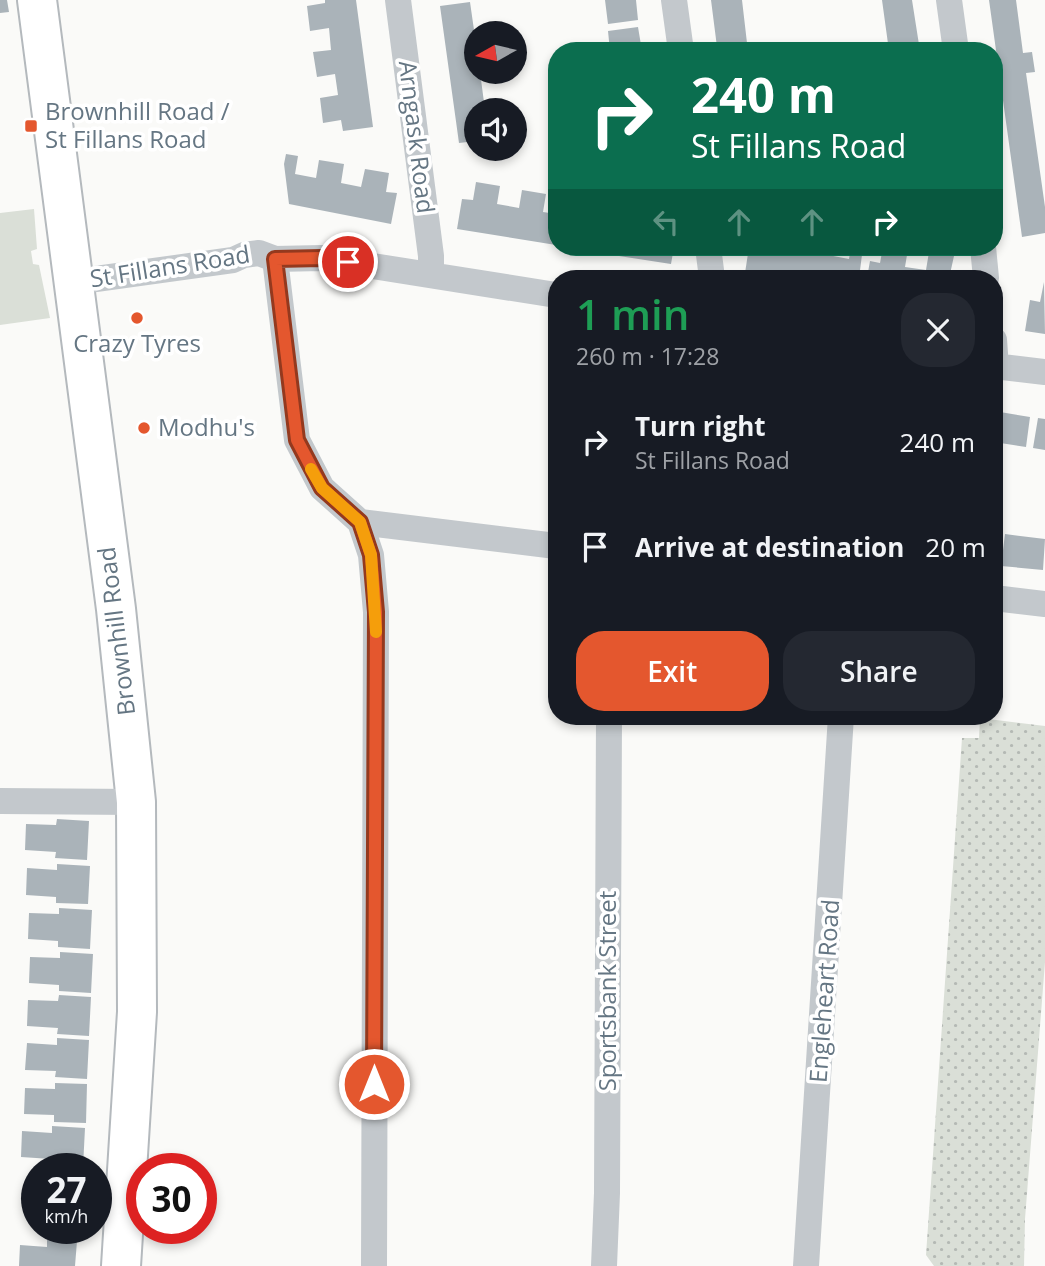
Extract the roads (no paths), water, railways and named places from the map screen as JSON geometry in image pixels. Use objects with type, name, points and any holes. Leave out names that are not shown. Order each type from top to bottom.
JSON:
[{"type":"highway","name":"Brownhill Road","points":[[37,0],[116,609],[136,802],[137,1012],[121,1266]]},
{"type":"street","name":"Arngask Road","points":[[398,0],[431,256],[431,275]]},
{"type":"street","points":[[674,0],[680,42]]},
{"type":"street","points":[[949,0],[955,42]]},
{"type":"street","name":"St Fillans Road","points":[[74,282],[233,260],[259,253],[275,259],[322,258],[548,294]]},
{"type":"street","points":[[275,259],[297,440],[322,488],[360,522],[371,555],[376,612],[374,1266]]},
{"type":"street","points":[[1003,367],[1045,372]]},
{"type":"street","points":[[360,522],[548,545]]},
{"type":"street","points":[[1003,599],[1045,604]]},
{"type":"street","name":"Sportsbank Street","points":[[604,1266],[607,1194],[609,725]]},
{"type":"street","name":"Engleheart Road","points":[[806,1266],[840,725]]},
{"type":"street","points":[[0,801],[136,802]]},
{"type":"place","name":"Brownhill Road / St Fillans Road","points":[[31,126]]},
{"type":"place","name":"Crazy Tyres","points":[[137,318]]},
{"type":"place","name":"Modhu's","points":[[144,428]]}]
